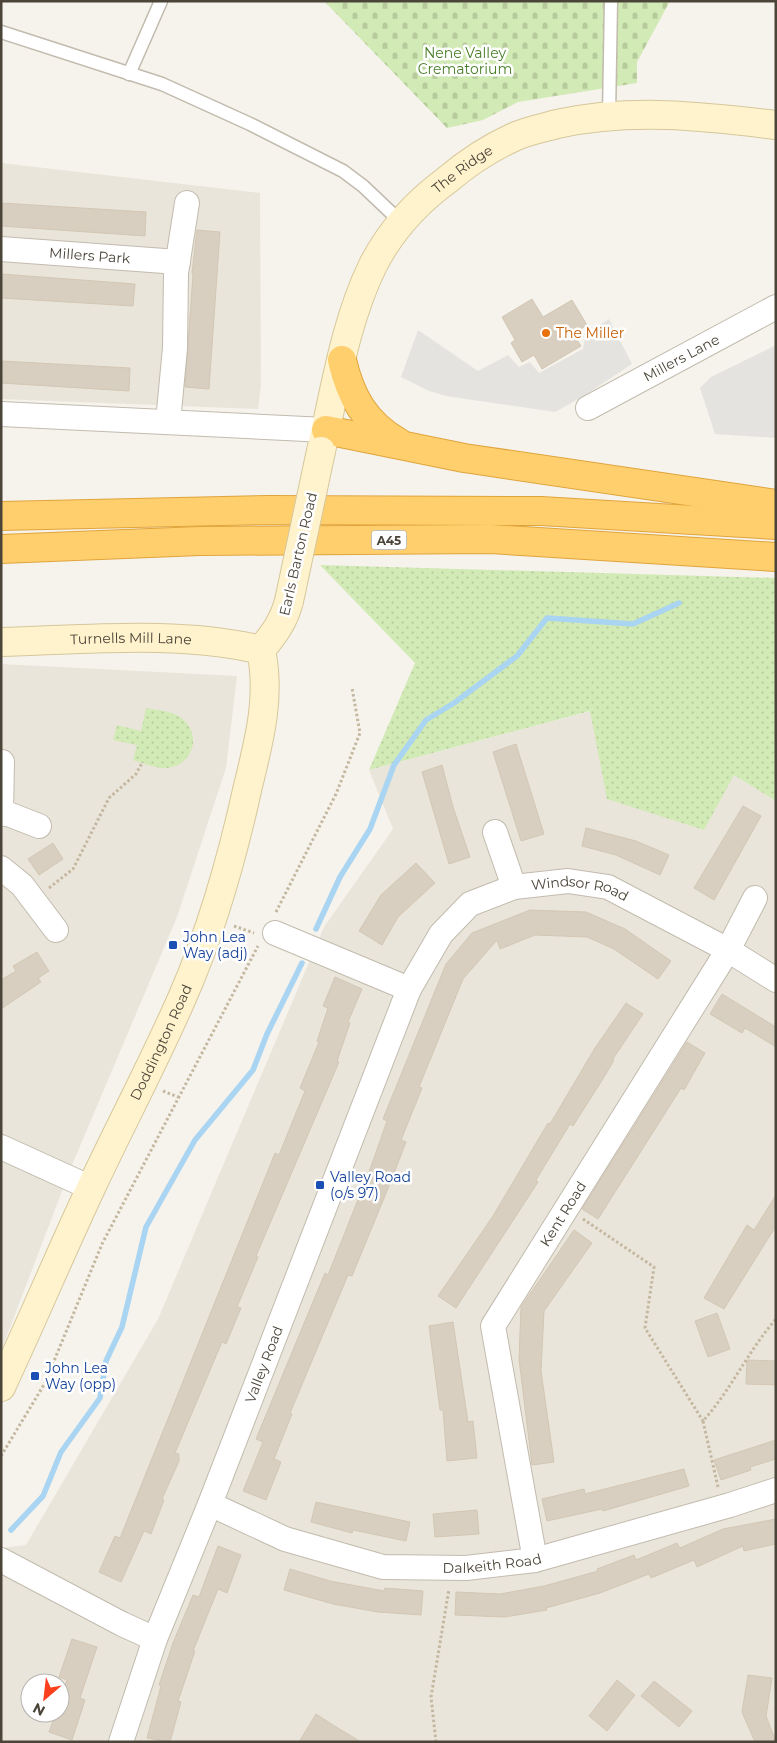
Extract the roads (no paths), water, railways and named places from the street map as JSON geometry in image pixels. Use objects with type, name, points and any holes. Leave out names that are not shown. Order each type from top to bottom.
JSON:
[{"type":"highway","points":[[342,360],[348,385],[358,406],[375,427],[404,446]]},
{"type":"highway","points":[[323,440],[404,446],[464,458],[776,504]]},
{"type":"highway","name":"A45","points":[[1,516],[269,510],[531,511],[776,525]]},
{"type":"highway","name":"A45","points":[[1,549],[200,541],[490,539],[776,557]]},
{"type":"main road","name":"The Ridge","points":[[323,440],[342,360],[364,285],[381,251],[402,223],[438,187],[500,144],[535,130],[609,115],[653,113],[695,115],[776,124]]},
{"type":"main road","name":"Earls Barton Road","points":[[261,650],[285,616],[323,440]]},
{"type":"main road","name":"Turnells Mill Lane","points":[[1,642],[190,638],[230,642],[261,650]]},
{"type":"main road","name":"Doddington Road","points":[[1,1387],[91,1188],[182,997],[213,918],[236,840],[260,734],[265,704],[264,665],[261,650]]},
{"type":"street","points":[[168,422],[175,348],[178,262],[187,203]]},
{"type":"street","name":"Millers Park","points":[[1,249],[178,262]]},
{"type":"street","name":"Millers Lane","points":[[588,408],[776,307]]},
{"type":"street","points":[[1,414],[168,422],[323,440]]},
{"type":"street","points":[[2,762],[2,813],[39,826]]},
{"type":"street","points":[[496,832],[514,887]]},
{"type":"street","points":[[1,868],[22,885],[56,930]]},
{"type":"street","name":"Windsor Road","points":[[409,989],[441,934],[470,904],[514,887],[568,881],[608,887],[728,950],[776,980]]},
{"type":"street","name":"Kent Road","points":[[535,1560],[493,1326],[728,950],[756,898]]},
{"type":"street","points":[[267,933],[409,989]]},
{"type":"street","name":"Valley Road","points":[[121,1742],[155,1639],[210,1504],[409,989]]},
{"type":"street","points":[[1,1147],[91,1188]]},
{"type":"street","name":"Dalkeith Road","points":[[210,1504],[286,1539],[384,1567],[453,1568],[535,1560],[723,1507],[776,1490]]},
{"type":"street","points":[[1,1560],[122,1624],[155,1639]]},
{"type":"lane","points":[[129,74],[161,1]]},
{"type":"lane","points":[[609,115],[611,1]]},
{"type":"lane","points":[[1,32],[162,84],[321,158],[363,186],[402,223]]},
{"type":"waterway","points":[[316,929],[340,877],[370,829],[394,765],[426,720],[454,703],[517,656],[547,618],[633,624],[679,603]]},
{"type":"waterway","points":[[11,1530],[43,1496],[61,1452],[100,1398],[106,1361],[122,1327],[146,1227],[195,1140],[253,1070],[267,1034],[302,963]]},
{"type":"place","name":"The Miller","points":[[546,333]]},
{"type":"place","name":"John Lea Way (adj)","points":[[173,945]]},
{"type":"place","name":"Valley Road (o/s 97)","points":[[320,1185]]},
{"type":"place","name":"John Lea Way (opp)","points":[[35,1376]]},
{"type":"park label","name":"Nene Valley Crematorium","points":[[465,62]]}]
